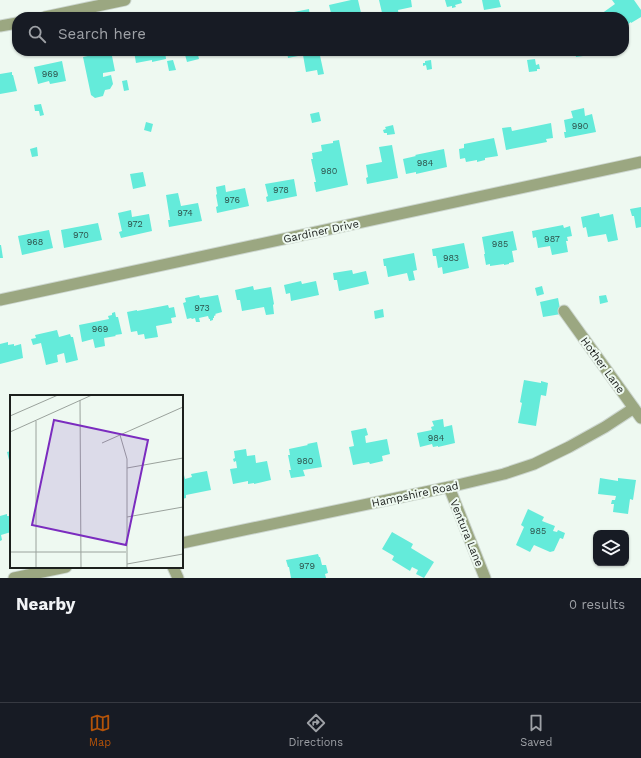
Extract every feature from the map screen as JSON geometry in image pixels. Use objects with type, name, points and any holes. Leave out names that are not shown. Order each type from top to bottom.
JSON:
[{"type":"street","points":[[69,12],[126,0]]},
{"type":"street","points":[[0,26],[12,24]]},
{"type":"street","name":"Gardiner Drive","points":[[0,300],[641,162]]},
{"type":"street","name":"Hother Lane","points":[[564,311],[641,418]]},
{"type":"street","name":"Hampshire Road","points":[[183,543],[504,474],[534,464],[569,447],[605,427],[634,408]]},
{"type":"street","name":"Ventura Lane","points":[[449,487],[485,578]]},
{"type":"street","points":[[14,578],[61,568]]},
{"type":"street","points":[[173,568],[178,578]]},
{"type":"building","points":[[358,0],[361,12],[331,12],[329,5]]},
{"type":"building","points":[[379,0],[411,0],[412,7],[398,10],[398,12],[382,12]]},
{"type":"building","points":[[445,0],[461,0],[462,3],[455,5],[456,7],[452,8],[452,6],[447,7]]},
{"type":"building","points":[[482,0],[499,0],[501,7],[484,10]]},
{"type":"building","points":[[612,0],[634,0],[641,10],[641,17],[629,23],[629,12],[604,12],[615,4]]},
{"type":"building","points":[[309,9],[309,12],[294,12]]},
{"type":"building","points":[[112,56],[115,71],[103,73],[103,77],[111,75],[113,84],[110,89],[105,90],[103,96],[95,98],[91,95],[83,57]]},
{"type":"building","points":[[135,56],[166,56],[166,59],[136,63]]},
{"type":"building","points":[[185,56],[198,56],[199,59],[187,62]]},
{"type":"building","points":[[288,56],[298,56],[288,58]]},
{"type":"building","points":[[303,56],[320,56],[324,74],[318,75],[317,70],[306,72]]},
{"type":"building","points":[[535,59],[536,65],[539,64],[540,69],[529,72],[527,60]]},
{"type":"building","points":[[173,60],[176,70],[169,71],[167,61]]},
{"type":"building","points":[[431,60],[432,69],[427,70],[426,65],[423,66],[423,63]]},
{"type":"building","points":[[62,61],[66,81],[50,84],[49,81],[38,84],[34,67]]},
{"type":"building","points":[[12,72],[17,91],[0,94],[0,74]]},
{"type":"building","points":[[127,80],[129,90],[124,91],[122,81]]},
{"type":"building","points":[[41,104],[44,115],[40,116],[39,111],[35,111],[34,105]]},
{"type":"building","points":[[584,108],[585,116],[592,114],[596,132],[565,138],[564,132],[566,132],[564,120],[573,118],[571,111]]},
{"type":"building","points":[[319,112],[321,121],[312,123],[310,114]]},
{"type":"building","points":[[146,122],[153,124],[151,132],[144,130]]},
{"type":"building","points":[[551,123],[553,138],[546,139],[547,142],[506,150],[502,128],[511,127],[512,131]]},
{"type":"building","points":[[393,125],[395,134],[387,135],[387,133],[384,133],[383,130],[386,129],[385,127]]},
{"type":"building","points":[[494,138],[498,156],[485,158],[485,160],[477,162],[477,160],[466,162],[465,158],[460,159],[459,149],[464,148],[464,144]]},
{"type":"building","points":[[339,140],[348,185],[316,192],[314,182],[316,182],[311,159],[313,159],[312,153],[322,151],[321,145],[333,143],[333,141]]},
{"type":"building","points":[[392,145],[398,178],[367,184],[366,178],[368,177],[366,165],[382,162],[379,147]]},
{"type":"building","points":[[37,147],[38,156],[32,157],[30,149]]},
{"type":"building","points":[[444,149],[447,167],[416,174],[416,172],[406,174],[403,159]]},
{"type":"building","points":[[143,172],[146,186],[133,189],[130,174]]},
{"type":"building","points":[[294,179],[297,196],[267,202],[266,197],[268,196],[265,184]]},
{"type":"building","points":[[225,185],[226,192],[245,188],[249,206],[217,213],[216,207],[218,206],[216,187]]},
{"type":"building","points":[[178,193],[181,206],[198,203],[202,221],[169,227],[168,220],[170,220],[166,195]]},
{"type":"building","points":[[641,207],[641,227],[636,228],[634,216],[632,216],[630,209]]},
{"type":"building","points":[[131,210],[132,217],[149,214],[152,231],[121,238],[119,232],[122,231],[118,213]]},
{"type":"building","points":[[599,213],[600,217],[613,214],[618,240],[608,242],[606,234],[588,237],[586,227],[583,228],[581,217]]},
{"type":"building","points":[[98,223],[102,240],[64,248],[61,230]]},
{"type":"building","points":[[563,225],[564,228],[570,226],[572,236],[567,237],[568,241],[566,241],[568,252],[552,255],[550,246],[538,248],[536,237],[533,238],[532,231]]},
{"type":"building","points":[[49,230],[53,248],[22,255],[18,236]]},
{"type":"building","points":[[513,231],[517,250],[512,251],[514,262],[504,265],[486,265],[482,237]]},
{"type":"building","points":[[464,243],[469,268],[443,274],[442,267],[438,268],[436,256],[433,256],[432,249]]},
{"type":"building","points":[[1,245],[3,258],[0,258]]},
{"type":"building","points":[[414,253],[417,270],[413,271],[415,280],[409,281],[407,273],[388,277],[383,259]]},
{"type":"building","points":[[352,270],[353,274],[366,271],[369,284],[339,291],[337,280],[334,280],[333,273]]},
{"type":"building","points":[[301,281],[302,284],[316,281],[319,295],[291,301],[290,293],[286,294],[284,285]]},
{"type":"building","points":[[253,286],[254,290],[271,287],[274,314],[266,315],[264,307],[242,311],[240,300],[237,300],[235,290]]},
{"type":"building","points":[[542,286],[544,294],[537,296],[535,288]]},
{"type":"building","points":[[199,295],[200,298],[218,295],[222,312],[215,314],[216,315],[214,316],[213,320],[210,321],[208,316],[199,318],[200,322],[196,322],[195,318],[187,319],[183,303],[186,302],[185,298]]},
{"type":"building","points":[[606,295],[608,302],[600,304],[599,296]]},
{"type":"building","points":[[558,298],[561,314],[543,317],[540,302]]},
{"type":"building","points":[[168,305],[169,308],[174,307],[176,317],[171,318],[172,323],[156,326],[158,337],[145,339],[144,334],[138,335],[137,331],[131,332],[127,312]]},
{"type":"building","points":[[383,309],[384,317],[375,319],[374,311]]},
{"type":"building","points":[[115,312],[116,317],[118,317],[122,334],[104,338],[105,346],[95,348],[93,339],[82,342],[79,325],[109,319],[108,316]]},
{"type":"building","points":[[57,330],[59,337],[70,334],[71,337],[73,337],[78,360],[66,363],[64,353],[57,355],[58,362],[46,365],[41,343],[33,345],[31,339],[36,338],[35,335]]},
{"type":"building","points":[[8,342],[8,345],[14,344],[14,346],[21,344],[23,358],[0,364],[0,344]]},
{"type":"building","points":[[524,380],[548,383],[546,396],[541,395],[536,426],[518,423]]},
{"type":"building","points":[[443,419],[444,427],[452,425],[455,443],[438,447],[433,447],[432,444],[420,447],[417,433],[432,430],[431,427],[434,426],[432,421]]},
{"type":"building","points":[[366,428],[368,435],[365,436],[366,443],[387,439],[390,454],[382,456],[383,461],[370,464],[369,462],[353,465],[349,447],[354,446],[351,431]]},
{"type":"building","points":[[317,442],[322,467],[303,470],[305,476],[291,478],[289,470],[291,470],[288,455],[290,455],[289,449]]},
{"type":"building","points":[[246,449],[247,456],[255,455],[256,463],[267,461],[271,480],[254,484],[248,484],[248,481],[233,484],[230,469],[237,468],[236,461],[234,462],[233,459],[235,458],[234,451]]},
{"type":"building","points":[[10,451],[10,460],[9,460],[7,452]]},
{"type":"building","points":[[207,471],[211,490],[186,495],[186,498],[183,499],[183,475],[185,479],[192,477],[191,474]]},
{"type":"building","points":[[600,478],[618,481],[618,478],[636,480],[633,500],[630,499],[628,514],[613,512],[614,504],[611,504],[612,500],[615,500],[616,496],[598,494]]},
{"type":"building","points":[[528,509],[544,517],[542,521],[555,526],[553,531],[557,532],[558,530],[565,533],[563,539],[560,538],[554,551],[550,552],[534,545],[530,552],[516,545],[524,527],[521,525]]},
{"type":"building","points":[[7,514],[7,516],[10,516],[10,532],[1,535],[2,540],[0,541],[0,516]]},
{"type":"building","points":[[392,532],[413,544],[411,548],[434,562],[424,578],[416,574],[418,570],[412,567],[410,571],[392,560],[394,556],[382,549]]},
{"type":"building","points":[[318,554],[322,565],[326,565],[328,573],[325,574],[326,578],[291,578],[286,560]]}]
